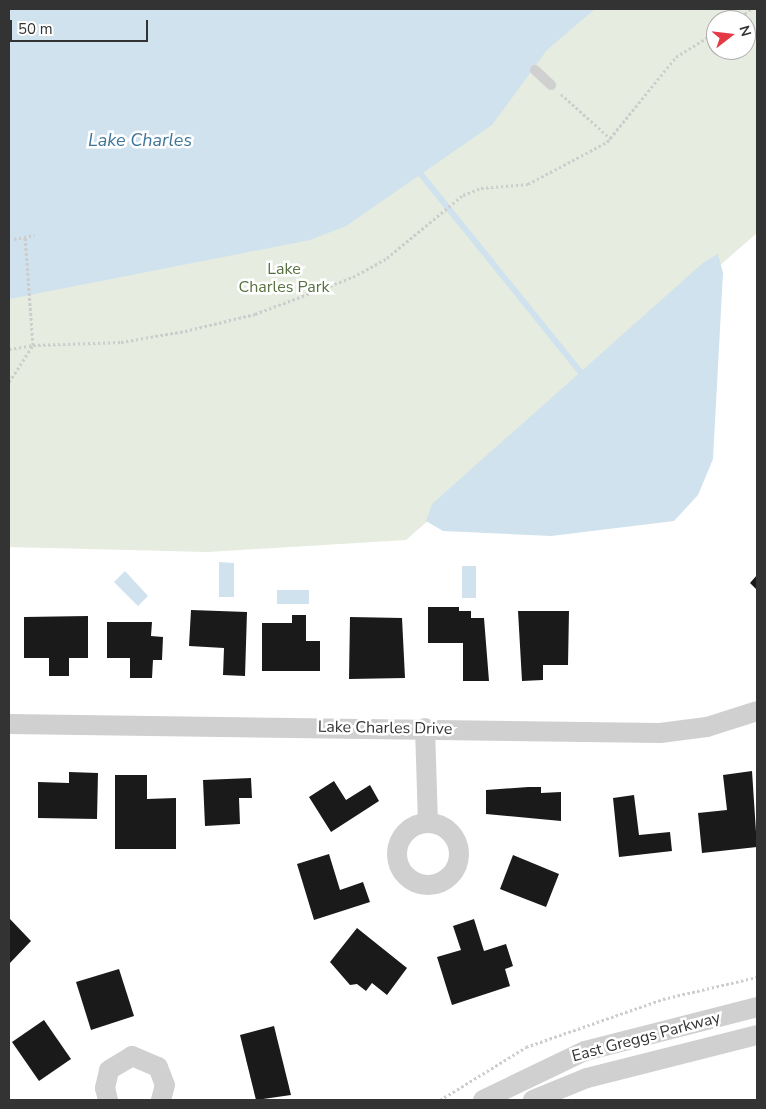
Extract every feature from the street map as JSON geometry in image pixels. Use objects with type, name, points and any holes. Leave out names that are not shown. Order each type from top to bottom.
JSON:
[{"type":"street","name":"Lake Charles Drive","points":[[9,724],[660,732],[707,727],[757,710]]},
{"type":"street","points":[[425,728],[428,823]]},
{"type":"street","name":"East Greggs Parkway","points":[[483,1100],[584,1051],[757,1007]]},
{"type":"street","name":"East Greggs Parkway","points":[[533,1100],[605,1073],[757,1036]]},
{"type":"street","points":[[108,1100],[104,1088],[109,1070],[132,1056],[158,1067],[165,1085],[161,1100]]},
{"type":"lane","points":[[535,70],[551,84]]},
{"type":"path","points":[[9,349],[33,345],[121,342],[185,331],[303,298],[387,258],[468,193],[538,180],[611,139],[676,57],[706,38]]},
{"type":"path","points":[[551,84],[611,139]]},
{"type":"path","points":[[14,239],[35,235]]},
{"type":"path","points":[[9,382],[33,345],[25,237]]},
{"type":"green space","name":"Lake Charles Park","points":[[9,9],[757,9],[757,233],[406,540],[208,552],[9,547]]},
{"type":"water","name":"Lake Charles","points":[[9,9],[595,9],[547,50],[492,125],[346,226],[310,240],[9,299]]},
{"type":"water","points":[[718,254],[723,273],[713,459],[698,495],[674,521],[551,536],[443,531],[426,521],[432,504],[704,262]]},
{"type":"water","points":[[219,562],[234,563],[234,597],[219,597]]},
{"type":"water","points":[[462,566],[476,566],[476,598],[462,598]]},
{"type":"water","points":[[125,571],[148,596],[138,606],[114,582]]},
{"type":"water","points":[[277,590],[309,590],[309,604],[277,604]]},
{"type":"building","points":[[757,575],[757,590],[750,583]]},
{"type":"building","points":[[428,607],[459,607],[459,611],[471,611],[471,618],[484,618],[489,681],[463,681],[463,643],[428,643]]},
{"type":"building","points":[[191,610],[247,612],[245,676],[223,675],[224,648],[189,646]]},
{"type":"building","points":[[518,611],[569,611],[568,665],[543,665],[543,680],[522,681]]},
{"type":"building","points":[[292,615],[306,615],[306,641],[320,641],[320,671],[262,671],[262,623],[292,623]]},
{"type":"building","points":[[88,616],[88,658],[69,658],[69,676],[49,676],[49,658],[24,658],[24,617]]},
{"type":"building","points":[[350,617],[402,618],[405,678],[349,679]]},
{"type":"building","points":[[107,622],[152,622],[151,636],[163,637],[162,660],[153,660],[152,678],[130,678],[130,658],[107,658]]},
{"type":"building","points":[[752,771],[757,847],[702,853],[698,813],[727,810],[723,775]]},
{"type":"building","points":[[69,772],[98,773],[97,819],[38,818],[38,782],[69,783]]},
{"type":"building","points":[[115,775],[147,775],[147,799],[176,798],[176,849],[115,849]]},
{"type":"building","points":[[251,778],[252,798],[239,798],[240,824],[205,826],[203,780]]},
{"type":"building","points":[[334,781],[346,800],[370,785],[379,801],[331,832],[309,797]]},
{"type":"building","points":[[541,787],[541,793],[561,792],[561,821],[486,814],[486,790]]},
{"type":"building","points":[[634,795],[639,835],[670,832],[672,851],[619,857],[613,798]]},
{"type":"building","points":[[329,854],[340,890],[363,882],[370,902],[314,920],[297,864]]},
{"type":"building","points":[[513,855],[559,874],[546,907],[500,889]]},
{"type":"building","points":[[9,918],[31,941],[9,964]]},
{"type":"building","points":[[474,919],[484,951],[506,944],[513,966],[505,969],[510,986],[452,1005],[437,957],[461,950],[453,926]]},
{"type":"building","points":[[357,928],[407,968],[387,995],[372,983],[366,991],[357,984],[350,985],[330,962]]},
{"type":"building","points":[[119,969],[134,1016],[91,1030],[76,982]]},
{"type":"building","points":[[44,1020],[71,1059],[39,1081],[12,1042]]},
{"type":"building","points":[[274,1026],[291,1095],[256,1100],[240,1035]]},
{"type":"waterway","points":[[421,174],[584,376]]}]
